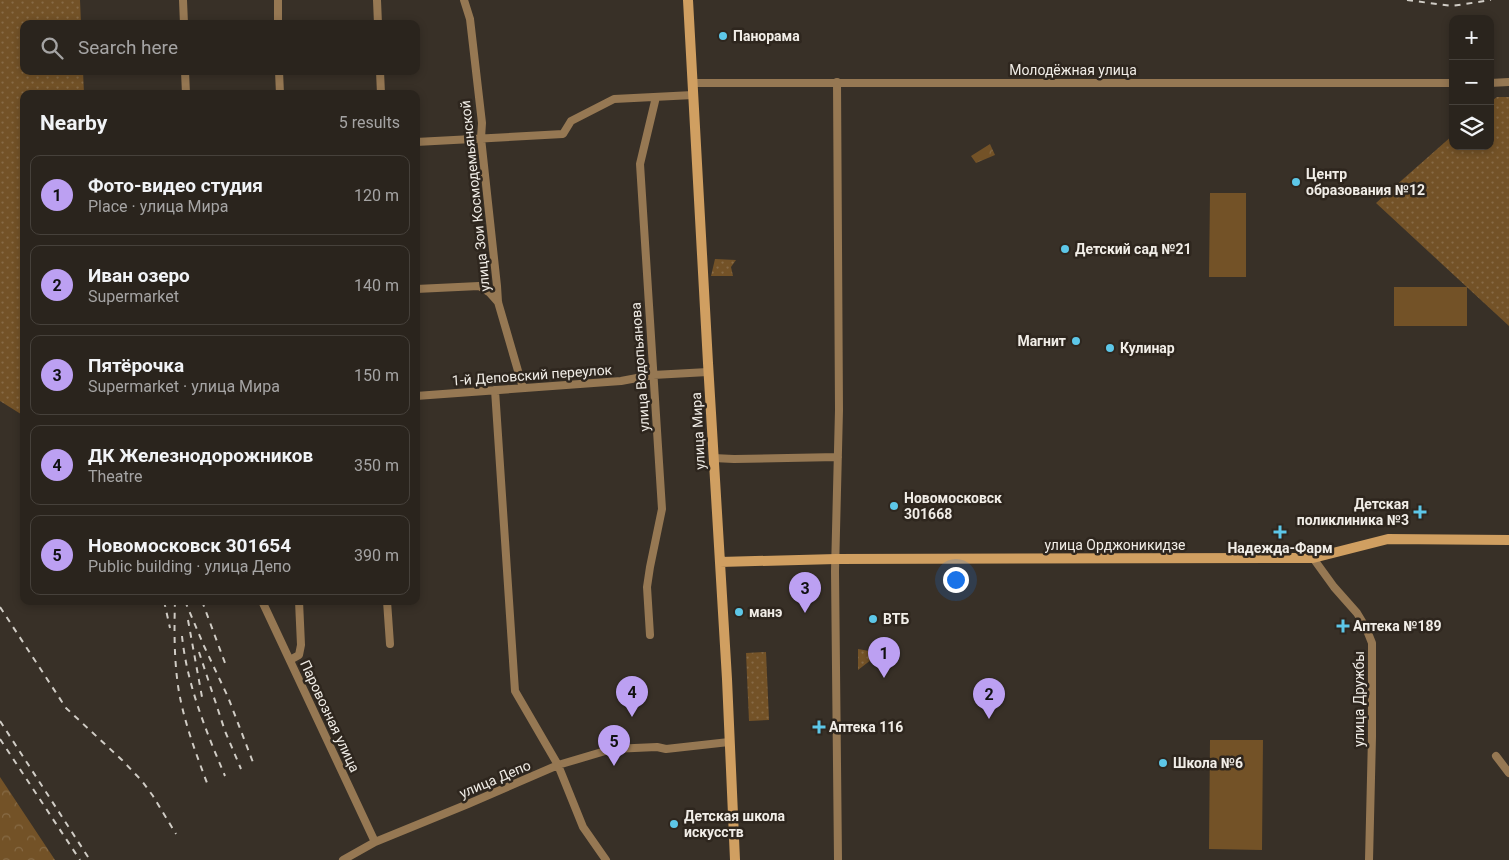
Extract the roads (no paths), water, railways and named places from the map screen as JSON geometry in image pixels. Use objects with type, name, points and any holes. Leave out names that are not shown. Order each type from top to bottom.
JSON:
[{"type":"main road","name":"улица Мира","points":[[688,0],[735,860]]},
{"type":"main road","name":"улица Орджоникидзе","points":[[720,562],[836,559],[1313,558],[1388,539],[1509,540]]},
{"type":"street","points":[[183,0],[184,20]]},
{"type":"street","points":[[278,0],[278,20]]},
{"type":"street","points":[[377,0],[378,20]]},
{"type":"street","name":"улица Зои Космодемьянской","points":[[464,0],[470,19],[482,124],[481,138],[498,302],[523,388]]},
{"type":"street","points":[[185,75],[186,90]]},
{"type":"street","points":[[279,75],[280,90]]},
{"type":"street","points":[[380,75],[381,90]]},
{"type":"street","points":[[837,82],[838,457],[836,559],[838,860]]},
{"type":"street","points":[[1494,82],[1509,82]]},
{"type":"street","name":"Молодёжная улица","points":[[692,83],[1449,83]]},
{"type":"street","points":[[420,142],[563,134],[571,121],[614,99],[693,96]]},
{"type":"street","name":"улица Водопьянова","points":[[650,635],[647,587],[662,509],[640,164],[656,97]]},
{"type":"street","points":[[420,289],[479,286],[490,293],[498,302]]},
{"type":"street","name":"1-й Деповский переулок","points":[[420,396],[621,381],[653,375],[708,372]]},
{"type":"street","points":[[495,390],[515,691],[558,765],[583,828],[606,860]]},
{"type":"street","points":[[713,458],[838,457]]},
{"type":"street","name":"улица Дружбы","points":[[1313,558],[1357,613],[1372,643],[1369,860]]},
{"type":"street","name":"Паровозная улица","points":[[264,605],[375,842]]},
{"type":"street","points":[[290,660],[299,655],[301,645],[299,605]]},
{"type":"street","points":[[387,605],[390,644]]},
{"type":"street","name":"улица Депо","points":[[344,860],[375,842],[558,765],[612,749],[666,748],[729,742]]},
{"type":"street","points":[[1496,756],[1509,773]]},
{"type":"railway","points":[[1407,0],[1452,6],[1491,0]]},
{"type":"railway","points":[[165,605],[170,628]]},
{"type":"railway","points":[[175,605],[175,652],[179,690],[189,733],[207,783]]},
{"type":"railway","points":[[187,605],[228,697],[254,765]]},
{"type":"railway","points":[[203,605],[225,663]]},
{"type":"railway","points":[[0,607],[66,708],[142,781],[176,834]]},
{"type":"railway","points":[[188,620],[202,697]]},
{"type":"railway","points":[[182,636],[193,690],[204,725],[225,776]]},
{"type":"railway","points":[[199,652],[225,731],[241,769]]},
{"type":"railway","points":[[0,721],[90,860]]},
{"type":"railway","points":[[0,739],[80,860]]},
{"type":"place","name":"Панорама","points":[[723,36]]},
{"type":"place","name":"Центр образования №12","points":[[1296,182]]},
{"type":"place","name":"Детский сад №21","points":[[1065,249]]},
{"type":"place","name":"Магнит","points":[[1076,341]]},
{"type":"place","name":"Кулинар","points":[[1110,348]]},
{"type":"place","name":"Новомосковск 301668","points":[[894,506]]},
{"type":"place","name":"Детская поликлиника №3","points":[[1420,512]]},
{"type":"place","name":"Надежда-Фарм","points":[[1280,532]]},
{"type":"place","name":"манэ","points":[[739,612]]},
{"type":"place","name":"Пятёрочка","points":[[805,613]]},
{"type":"place","name":"ВТБ","points":[[873,619]]},
{"type":"place","name":"Аптека №189","points":[[1343,626]]},
{"type":"place","name":"Фото-видео студия","points":[[884,678]]},
{"type":"place","name":"ДК Железнодорожников","points":[[632,717]]},
{"type":"place","name":"Иван озеро","points":[[989,719]]},
{"type":"place","name":"Аптека 116","points":[[819,727]]},
{"type":"place","name":"Школа №6","points":[[1163,763]]},
{"type":"place","name":"Новомосковск 301654","points":[[614,766]]},
{"type":"place","name":"Детская школа искусств","points":[[674,824]]}]
